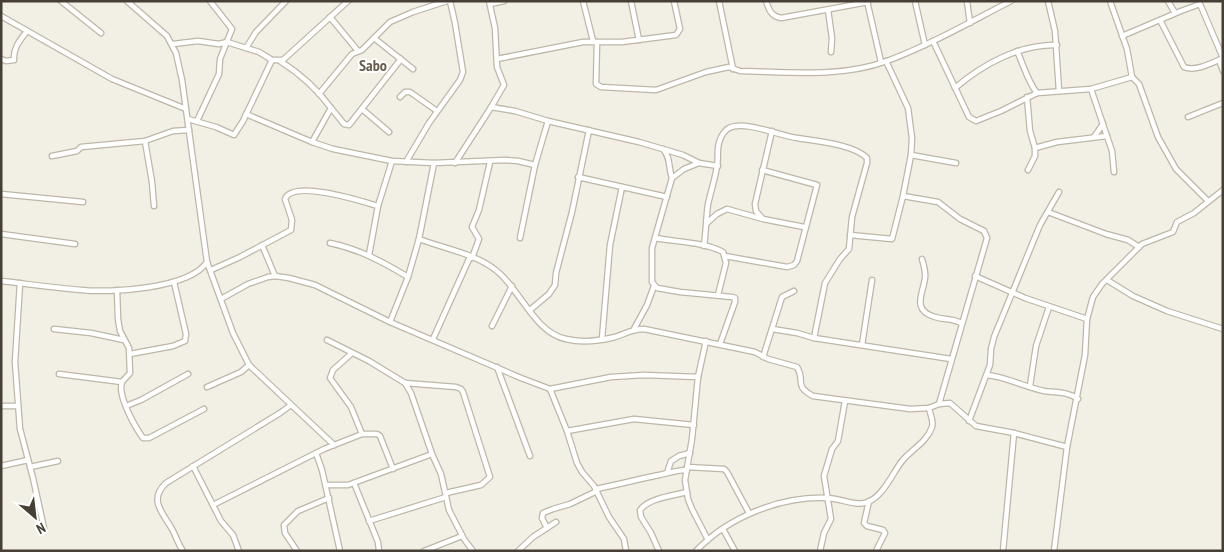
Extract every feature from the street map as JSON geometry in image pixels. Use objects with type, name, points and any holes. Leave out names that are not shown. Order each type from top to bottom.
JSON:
[{"type":"street","points":[[61,1],[101,33]]},
{"type":"street","points":[[127,1],[158,27],[172,44],[182,80],[207,262],[232,333],[249,365],[334,445]]},
{"type":"street","points":[[197,121],[219,74],[220,58],[232,26],[210,1]]},
{"type":"street","points":[[246,48],[256,32],[286,1]]},
{"type":"street","points":[[172,44],[198,41],[215,44],[227,42],[259,52],[272,60],[286,59],[348,1]]},
{"type":"street","points":[[319,94],[342,66],[395,19],[448,1],[455,23],[463,72],[452,93],[417,140],[406,162]]},
{"type":"street","points":[[455,163],[504,85],[497,67],[495,28],[489,3],[504,1]]},
{"type":"street","points":[[583,1],[595,42],[596,83],[601,86],[656,90],[706,72],[729,67],[740,71],[782,73],[828,72],[883,62],[925,45],[1011,1]]},
{"type":"street","points":[[631,1],[639,40]]},
{"type":"street","points":[[497,59],[544,48],[595,42],[622,42],[670,37],[676,35],[680,29],[674,1]]},
{"type":"street","points":[[719,1],[733,70]]},
{"type":"street","points":[[766,1],[771,14],[781,18],[867,2],[883,62],[908,108],[912,138],[911,155],[904,196],[892,239],[850,235]]},
{"type":"street","points":[[914,1],[925,45]]},
{"type":"street","points":[[967,1],[970,23]]},
{"type":"street","points":[[1048,1],[1056,31],[1059,91]]},
{"type":"street","points":[[1110,1],[1122,36],[1132,76],[1139,84],[1158,137],[1176,169],[1208,201]]},
{"type":"street","points":[[1168,1],[1175,13]]},
{"type":"street","points":[[1122,36],[1200,4],[1221,59],[1223,71]]},
{"type":"street","points":[[828,10],[832,38],[831,52]]},
{"type":"street","points":[[1,16],[112,79],[186,109]]},
{"type":"street","points":[[330,17],[358,51]]},
{"type":"street","points":[[1160,20],[1184,67],[1189,69],[1196,68],[1221,59]]},
{"type":"street","points":[[1,59],[6,61],[14,60],[16,47],[27,31]]},
{"type":"street","points":[[374,38],[413,69]]},
{"type":"street","points":[[933,41],[969,117],[976,121],[1001,111],[1036,93],[1091,89],[1132,76]]},
{"type":"street","points":[[955,88],[982,69],[1017,51],[1040,45],[1057,45]]},
{"type":"street","points":[[1017,51],[1026,76],[1036,93]]},
{"type":"street","points":[[280,60],[319,94],[346,125],[362,109],[401,59]]},
{"type":"street","points":[[188,119],[216,126],[234,134],[246,114],[272,60]]},
{"type":"street","points":[[1091,89],[1112,151],[1114,172]]},
{"type":"street","points":[[400,97],[405,92],[410,92],[438,111]]},
{"type":"street","points":[[1027,97],[1030,131],[1035,148],[1035,156],[1028,170]]},
{"type":"street","points":[[1188,117],[1223,103]]},
{"type":"street","points":[[491,107],[515,111],[548,121],[662,148],[698,163],[718,166]]},
{"type":"street","points":[[312,142],[331,108]]},
{"type":"street","points":[[362,109],[389,132]]},
{"type":"street","points":[[246,114],[333,149],[392,161],[434,163],[518,161],[535,165]]},
{"type":"street","points":[[520,238],[535,165],[548,121]]},
{"type":"street","points":[[1094,136],[1103,124]]},
{"type":"street","points":[[704,246],[708,204],[718,166],[717,149],[719,140],[729,128],[749,127],[772,131],[791,137],[842,147],[855,151],[866,158],[867,163],[852,217],[848,252],[840,259],[825,283],[814,338]]},
{"type":"street","points":[[52,156],[77,152],[81,147],[145,141],[173,131],[189,130]]},
{"type":"street","points":[[530,310],[549,294],[555,285],[556,273],[572,212],[589,130]]},
{"type":"street","points":[[763,219],[756,211],[755,204],[772,131]]},
{"type":"street","points":[[1035,148],[1057,142],[1094,136],[1107,136]]},
{"type":"street","points":[[145,141],[154,206]]},
{"type":"street","points":[[634,329],[647,305],[654,286],[651,271],[652,248],[672,178],[669,158],[662,148]]},
{"type":"street","points":[[911,155],[956,163]]},
{"type":"street","points":[[369,255],[378,206],[392,161]]},
{"type":"street","points":[[433,339],[478,241],[472,227],[479,210],[490,162]]},
{"type":"street","points":[[390,322],[408,276],[419,239],[434,163]]},
{"type":"street","points":[[672,178],[684,169],[698,163]]},
{"type":"street","points":[[725,256],[787,267],[794,265],[796,261],[817,185],[762,170]]},
{"type":"street","points":[[578,177],[667,197]]},
{"type":"street","points":[[602,339],[610,245],[622,187]]},
{"type":"street","points":[[211,270],[240,257],[290,230],[292,220],[285,199],[286,194],[291,191],[304,189],[333,194],[378,206]]},
{"type":"street","points":[[1054,551],[1067,447],[1078,399],[1080,373],[1085,355],[1087,319],[1094,297],[1107,280],[1139,247],[1173,232],[1177,222],[1223,190]]},
{"type":"street","points":[[969,421],[990,366],[990,349],[994,337],[1033,241],[1059,192]]},
{"type":"street","points":[[1,194],[83,202]]},
{"type":"street","points":[[904,196],[938,202],[960,219],[984,231],[987,238],[939,404]]},
{"type":"street","points":[[707,223],[722,210],[727,209],[804,228]]},
{"type":"street","points":[[1048,212],[1128,240],[1139,247]]},
{"type":"street","points":[[1,234],[75,244]]},
{"type":"street","points":[[655,238],[704,246],[723,252],[726,263],[718,296]]},
{"type":"street","points":[[419,239],[485,262],[512,286],[546,330],[564,339],[585,341],[602,339],[634,329],[670,333],[756,352],[763,357],[797,367],[802,389],[813,396],[845,402],[910,409],[929,408],[939,404],[950,403],[976,426],[1014,433],[1067,447]]},
{"type":"street","points":[[330,243],[345,246],[369,255],[408,276]]},
{"type":"street","points":[[262,245],[275,276]]},
{"type":"street","points":[[922,260],[926,276],[919,300],[923,310],[935,317],[951,318],[961,323]]},
{"type":"street","points":[[1,281],[82,291],[142,288],[184,279],[207,262]]},
{"type":"street","points":[[221,299],[248,284],[275,276],[316,285],[390,322],[550,389],[611,377],[644,374],[698,377]]},
{"type":"street","points":[[975,276],[1049,307],[1087,319]]},
{"type":"street","points":[[862,345],[872,280]]},
{"type":"street","points":[[1107,280],[1133,296],[1164,310],[1223,329]]},
{"type":"street","points":[[130,354],[185,342],[186,334],[174,282]]},
{"type":"street","points":[[20,283],[15,362],[20,429],[44,528]]},
{"type":"street","points":[[492,326],[512,286]]},
{"type":"street","points":[[654,286],[680,292],[732,296],[735,302],[720,344]]},
{"type":"street","points":[[117,290],[120,331],[130,354],[130,373],[122,382],[121,389],[126,406],[139,434],[145,439],[204,409]]},
{"type":"street","points":[[763,357],[782,297],[794,291]]},
{"type":"street","points":[[1030,386],[1036,346],[1049,307]]},
{"type":"street","points":[[54,329],[91,333],[124,340]]},
{"type":"street","points":[[772,329],[814,338],[951,359]]},
{"type":"street","points":[[327,340],[405,383],[456,387],[460,389],[463,392],[490,477],[481,485],[369,521]]},
{"type":"street","points":[[706,341],[698,377],[694,425],[685,480],[686,492],[692,509],[708,540]]},
{"type":"street","points":[[352,353],[333,370],[330,378],[351,407],[362,434]]},
{"type":"street","points":[[207,387],[241,372],[249,365]]},
{"type":"street","points":[[498,367],[530,456]]},
{"type":"street","points":[[59,374],[122,382]]},
{"type":"street","points":[[126,406],[141,400],[188,374]]},
{"type":"street","points":[[987,375],[1012,380],[1044,391],[1069,394],[1078,399]]},
{"type":"street","points":[[405,383],[411,393],[432,454],[442,474],[449,510],[462,536],[472,550]]},
{"type":"street","points":[[550,389],[567,431],[577,463],[597,490],[609,517],[624,539],[626,551]]},
{"type":"street","points":[[820,551],[824,533],[831,519],[824,476],[832,449],[840,437],[845,402]]},
{"type":"street","points":[[183,551],[157,502],[160,488],[291,405]]},
{"type":"street","points":[[1,406],[18,406]]},
{"type":"street","points":[[696,551],[723,529],[749,513],[774,505],[810,498],[827,498],[859,503],[869,501],[880,492],[902,461],[927,437],[933,422],[929,408]]},
{"type":"street","points":[[567,431],[634,419],[694,425]]},
{"type":"street","points":[[1003,551],[1014,433]]},
{"type":"street","points":[[213,505],[316,453],[362,434],[376,434],[380,436],[393,469]]},
{"type":"street","points":[[316,453],[326,484],[340,551]]},
{"type":"street","points":[[667,473],[671,461],[679,456],[690,453]]},
{"type":"street","points":[[326,484],[348,485],[432,454]]},
{"type":"street","points":[[1,466],[28,460]]},
{"type":"street","points":[[30,467],[58,461]]},
{"type":"street","points":[[193,466],[223,524],[233,535],[240,551]]},
{"type":"street","points":[[547,528],[542,518],[543,514],[570,504],[597,490],[687,468],[724,469],[749,513]]},
{"type":"street","points":[[354,483],[378,542],[379,551]]},
{"type":"street","points":[[659,551],[641,517],[640,510],[646,504],[686,492]]},
{"type":"street","points":[[297,551],[285,533],[284,525],[298,512],[329,498]]},
{"type":"street","points":[[869,501],[864,523],[867,526],[885,532],[876,551]]},
{"type":"street","points":[[518,551],[556,522]]},
{"type":"street","points":[[723,529],[735,551]]},
{"type":"street","points":[[424,551],[462,536]]},
{"type":"district","name":"Sabo","points":[[373,65]]}]
